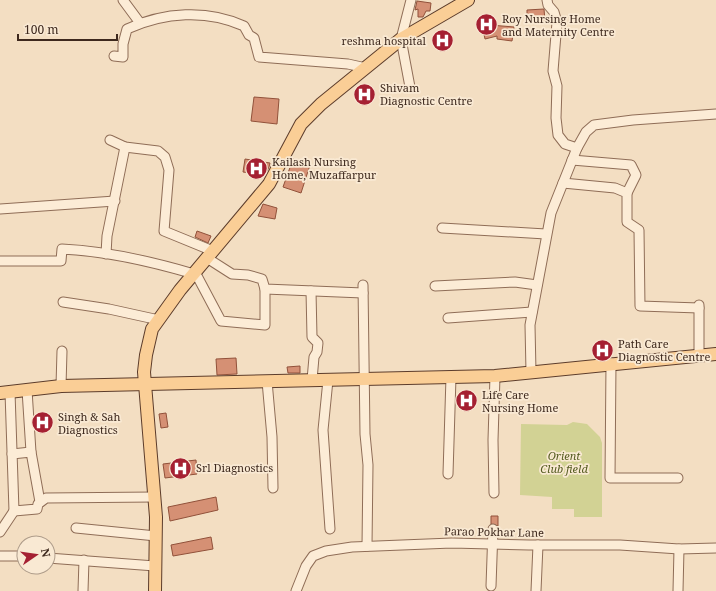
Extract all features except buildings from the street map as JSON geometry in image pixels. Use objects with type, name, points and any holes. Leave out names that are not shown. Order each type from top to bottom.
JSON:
[{"type":"main road","points":[[155,591],[156,536],[145,384],[146,355],[152,329],[194,273],[269,184],[301,124],[401,39],[468,0]]},
{"type":"main road","points":[[5,393],[61,386],[495,376],[611,363],[716,354]]},
{"type":"street","points":[[123,0],[140,23]]},
{"type":"street","points":[[410,87],[401,39],[411,0]]},
{"type":"street","points":[[547,0],[548,5],[554,12],[557,22],[553,70],[557,86],[556,105],[558,135],[565,144],[577,148]]},
{"type":"street","points":[[114,56],[123,57],[123,44],[127,28],[140,23],[177,15],[192,15],[228,20],[244,26],[249,35],[254,38],[259,57],[348,64],[366,68]]},
{"type":"street","points":[[531,372],[530,325],[546,234],[551,213],[577,148],[586,132],[594,125],[633,120],[716,114]]},
{"type":"street","points":[[0,261],[61,262],[62,249],[143,260],[194,273],[221,321],[265,325],[265,289],[262,280],[248,275],[232,274],[210,254],[164,231],[169,170],[166,157],[158,151],[125,147],[110,140]]},
{"type":"street","points":[[106,254],[107,236],[125,147]]},
{"type":"street","points":[[572,160],[630,165],[636,175],[627,193],[627,222],[639,230],[640,306],[699,307],[699,356]]},
{"type":"street","points":[[563,183],[615,188],[627,193]]},
{"type":"street","points":[[0,209],[115,201]]},
{"type":"street","points":[[442,228],[546,234]]},
{"type":"street","points":[[435,286],[500,282],[537,285]]},
{"type":"street","points":[[265,289],[363,289],[365,434],[368,465],[367,546]]},
{"type":"street","points":[[311,290],[312,337],[318,343],[317,352],[314,357],[312,380]]},
{"type":"street","points":[[63,302],[109,309],[159,320]]},
{"type":"street","points":[[448,318],[532,312]]},
{"type":"street","points":[[61,386],[62,351]]},
{"type":"street","points":[[611,363],[610,478],[678,478]]},
{"type":"street","points":[[494,493],[493,440],[495,376]]},
{"type":"street","points":[[448,474],[451,377]]},
{"type":"street","points":[[328,380],[323,430],[330,529]]},
{"type":"street","points":[[267,381],[272,437],[273,488]]},
{"type":"street","points":[[27,390],[31,452],[40,502]]},
{"type":"street","points":[[0,532],[14,511],[12,454],[5,393]]},
{"type":"street","points":[[12,454],[31,452]]},
{"type":"street","points":[[14,511],[37,509],[40,502],[46,498],[154,496]]},
{"type":"street","points":[[76,528],[156,536]]},
{"type":"street","points":[[491,586],[494,544],[493,529]]},
{"type":"street","name":"Parao Pokhar Lane","points":[[296,591],[308,561],[313,556],[335,549],[367,546],[452,543],[538,545],[607,544],[679,549],[716,548]]},
{"type":"street","points":[[536,591],[538,545]]},
{"type":"street","points":[[678,591],[679,549]]},
{"type":"street","points":[[0,556],[16,556]]},
{"type":"street","points":[[56,558],[155,566]]},
{"type":"street","points":[[83,591],[84,560]]},
{"type":"green space","name":"Orient Club field","points":[[573,422],[587,424],[600,437],[602,443],[602,517],[574,517],[574,509],[552,509],[552,497],[520,495],[521,424],[567,425]]},
{"type":"place","name":"Roy Nursing Home and Maternity Centre","points":[[486,25]]},
{"type":"place","name":"reshma hospital","points":[[442,41]]},
{"type":"place","name":"Shivam Diagnostic Centre","points":[[365,94]]},
{"type":"place","name":"Kailash Nursing Home, Muzaffarpur","points":[[257,168]]},
{"type":"place","name":"Path Care Diagnostic Centre","points":[[602,350]]},
{"type":"place","name":"Life Care Nursing Home","points":[[467,401]]},
{"type":"place","name":"Singh & Sah Diagnostics","points":[[43,423]]},
{"type":"place","name":"Srl Diagnostics","points":[[180,468]]}]
